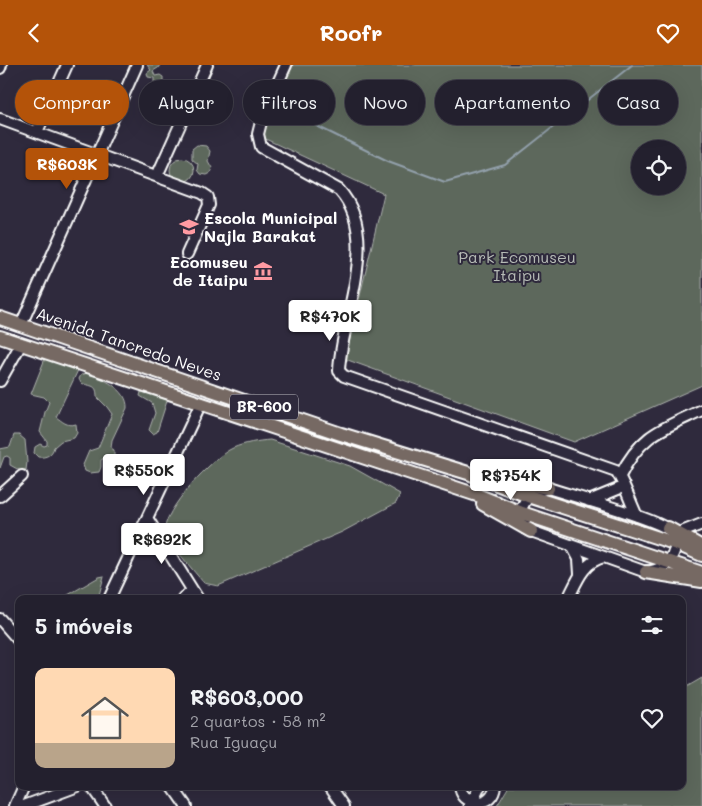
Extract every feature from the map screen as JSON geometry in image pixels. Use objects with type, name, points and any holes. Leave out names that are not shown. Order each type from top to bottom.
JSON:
[{"type":"main road","name":"Avenida Tancredo Neves","points":[[0,318],[341,434],[468,473],[528,496],[675,535],[702,555]]},
{"type":"main road","name":"Avenida Tancredo Neves","points":[[0,337],[477,495],[522,513],[702,573]]},
{"type":"main road","points":[[468,473],[525,482],[548,489]]},
{"type":"main road","points":[[460,490],[531,531]]},
{"type":"main road","points":[[675,535],[702,547]]},
{"type":"main road","points":[[646,571],[702,581]]},
{"type":"street","points":[[37,132],[67,65]]},
{"type":"street","points":[[21,325],[137,65]]},
{"type":"street","points":[[157,176],[207,65]]},
{"type":"street","points":[[286,65],[262,119],[258,134],[261,147],[339,190],[348,200],[356,224],[359,242],[354,287],[339,371],[344,376],[616,471],[620,476],[623,487],[637,516]]},
{"type":"street","points":[[0,119],[157,176],[208,197],[209,205],[187,254]]},
{"type":"street","points":[[0,381],[21,344]]},
{"type":"street","points":[[111,595],[202,403]]},
{"type":"street","points":[[620,476],[633,455],[653,433],[702,410]]},
{"type":"street","points":[[0,495],[22,476]]},
{"type":"street","points":[[589,501],[623,487]]},
{"type":"street","points":[[675,535],[669,562],[661,569],[646,571],[531,531],[526,526],[522,507],[528,496],[536,491],[548,489],[637,516],[675,535],[702,524]]},
{"type":"street","points":[[147,517],[195,595]]},
{"type":"street","points":[[572,546],[578,559],[580,574]]},
{"type":"street","points":[[570,595],[580,574],[595,559],[604,557]]},
{"type":"street","points":[[0,619],[15,636]]},
{"type":"street","points":[[15,806],[22,790]]},
{"type":"street","points":[[24,806],[67,790]]},
{"type":"street","points":[[94,790],[105,806]]},
{"type":"street","points":[[175,790],[186,806]]},
{"type":"street","points":[[333,790],[344,806]]},
{"type":"street","points":[[461,790],[470,804]]},
{"type":"street","points":[[470,804],[478,790]]},
{"type":"street","points":[[470,804],[488,800],[494,790]]},
{"type":"green space","points":[[147,65],[160,65],[153,71],[155,76],[160,75],[163,77],[163,80],[154,80],[154,78],[148,77],[147,73],[151,70]]},
{"type":"green space","name":"Park Ecomuseu Itaipu","points":[[293,65],[702,65],[702,385],[574,442],[345,359],[384,194],[259,136],[264,125],[335,125],[335,80],[286,80]]},
{"type":"green space","points":[[197,145],[206,146],[210,151],[208,161],[212,168],[210,173],[206,175],[200,174],[197,170],[198,164],[192,159],[192,149]]},
{"type":"green space","points":[[182,158],[190,162],[194,170],[190,178],[182,182],[174,178],[170,170],[174,162]]},
{"type":"green space","points":[[46,356],[79,368],[56,417],[67,424],[76,424],[77,433],[74,438],[61,441],[48,455],[38,457],[34,453],[35,447],[40,444],[47,445],[47,441],[40,432],[49,402],[44,397],[31,394]]},
{"type":"green space","points":[[87,373],[107,381],[119,390],[126,401],[127,408],[112,440],[111,448],[114,450],[114,457],[107,456],[101,460],[99,472],[90,473],[85,471],[83,465],[89,451],[98,448],[112,414],[97,397],[95,388],[81,383],[79,379],[81,375]]},
{"type":"green space","points":[[141,392],[165,397],[167,401],[157,432],[153,434],[149,430],[155,413],[152,403],[140,396]]},
{"type":"green space","points":[[14,435],[19,435],[25,440],[26,470],[19,470],[10,465],[10,458],[7,456],[4,457],[0,468],[0,449],[10,447]]},
{"type":"green space","points":[[270,440],[350,466],[400,494],[396,503],[342,532],[218,586],[204,583],[182,557],[165,532],[166,523],[171,512],[190,486],[224,453],[242,445]]},
{"type":"green space","points":[[104,576],[99,595],[68,595]]},
{"type":"green space","points":[[702,678],[702,806],[497,806],[507,790],[686,790],[686,687]]},
{"type":"waterway","points":[[315,125],[388,161],[445,182],[505,165],[632,65]]},
{"type":"place","name":"Escola Municipal Najla Barakat","points":[[189,227]]},
{"type":"place","name":"Ecomuseu de Itaipu","points":[[263,271]]}]
